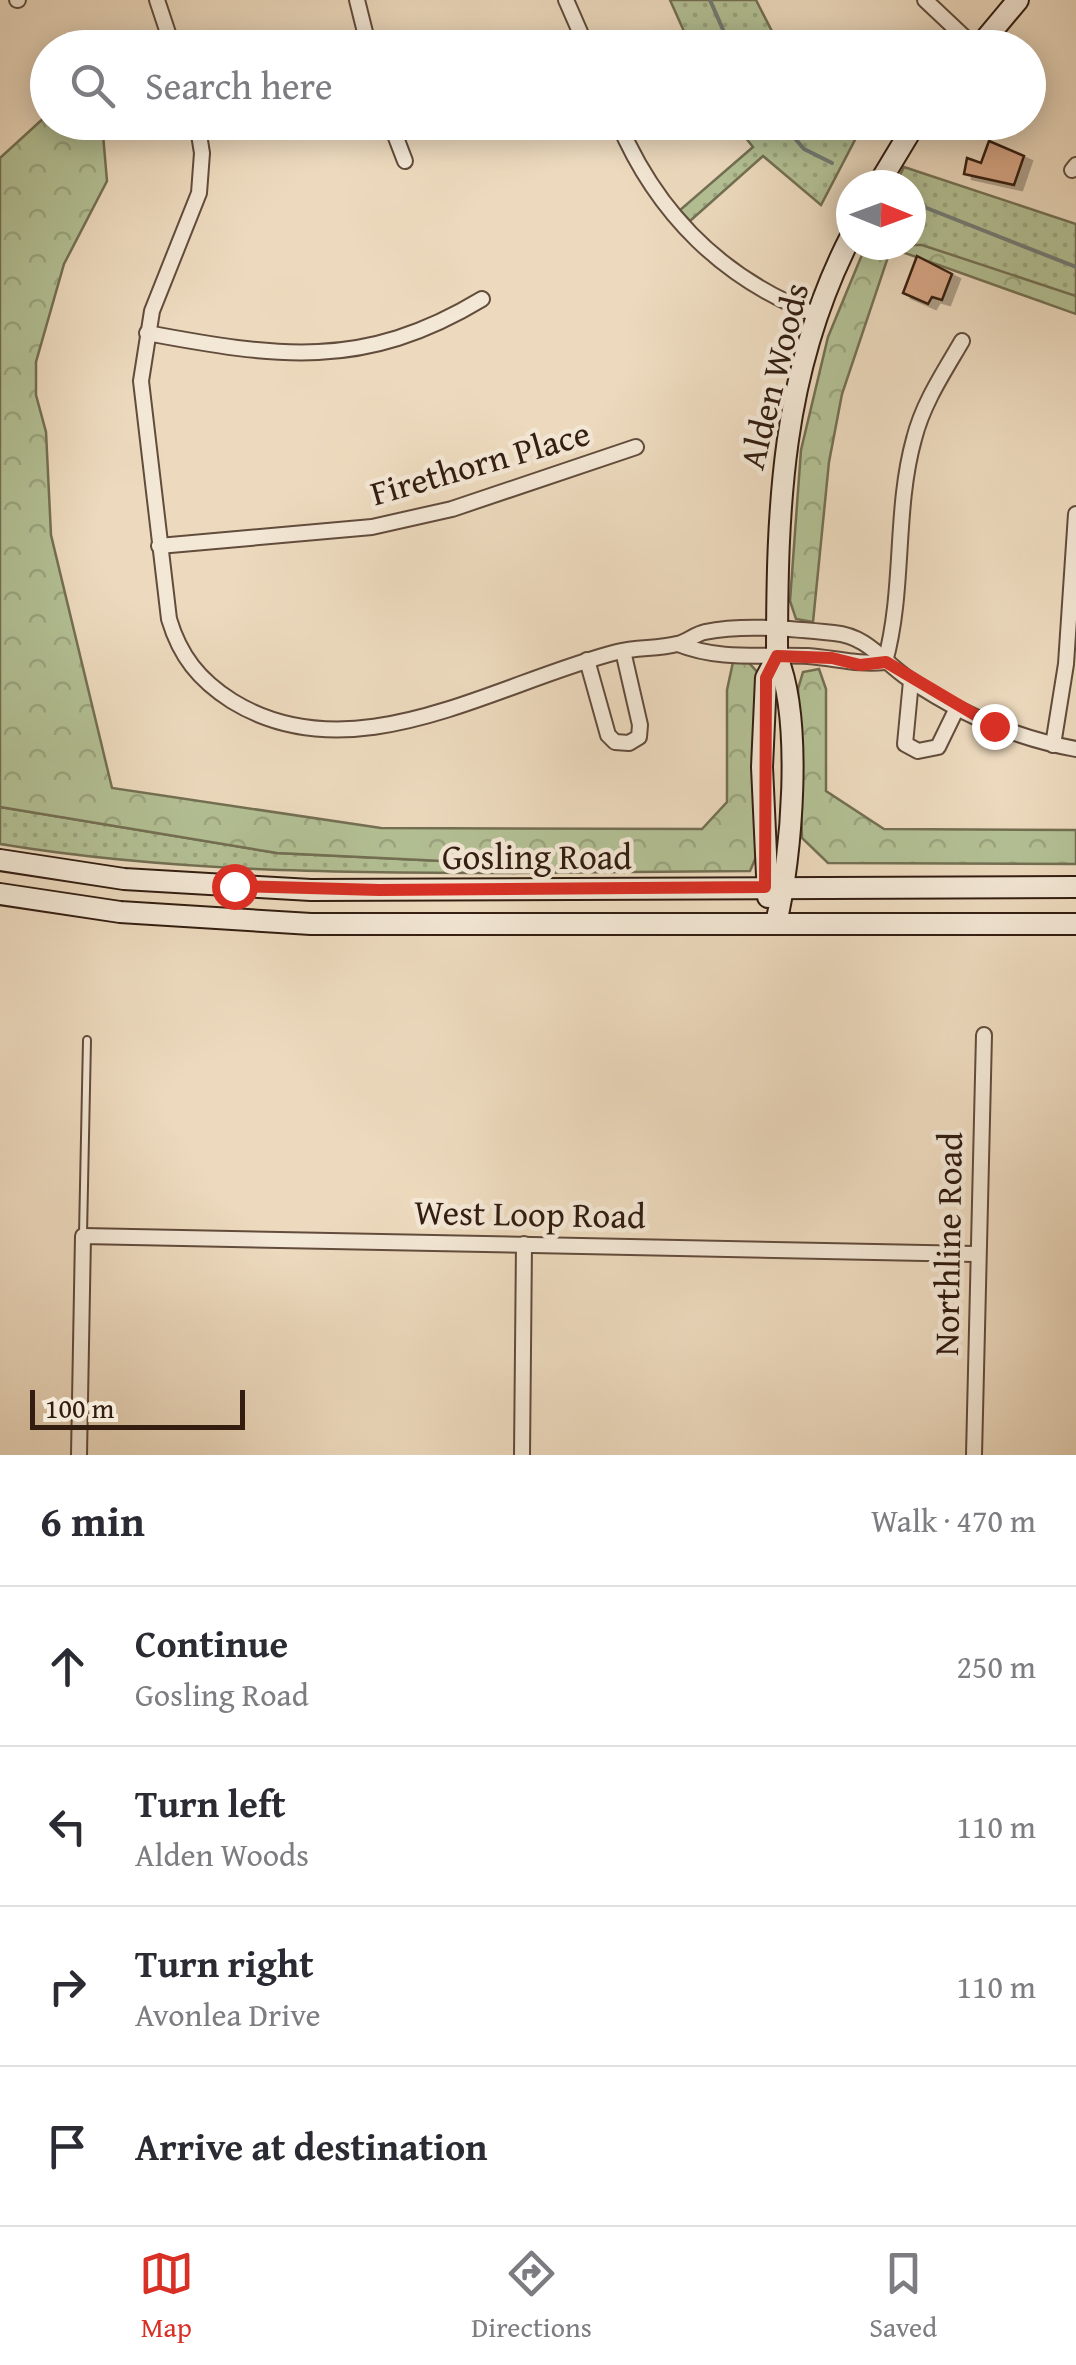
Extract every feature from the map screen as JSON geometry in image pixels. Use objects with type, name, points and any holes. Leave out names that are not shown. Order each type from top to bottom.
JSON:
[{"type":"main road","points":[[992,30],[1018,0]]},
{"type":"main road","points":[[887,170],[905,140]]},
{"type":"main road","name":"Alden Woods","points":[[776,923],[775,887],[790,768],[786,679],[777,656],[776,548],[784,448],[817,315],[841,260]]},
{"type":"main road","name":"Gosling Road","points":[[0,860],[124,879],[311,890],[1076,888]]},
{"type":"main road","name":"Gosling Road","points":[[0,894],[120,912],[310,924],[1076,924]]},
{"type":"street","points":[[157,0],[167,30]]},
{"type":"street","points":[[357,0],[364,30]]},
{"type":"street","points":[[566,0],[578,30]]},
{"type":"street","points":[[925,0],[958,30]]},
{"type":"street","points":[[200,140],[199,193],[146,333],[141,381],[169,619],[188,662],[224,696],[283,722],[335,730],[376,728],[587,660],[678,644],[704,632],[840,633],[866,641],[886,662],[957,708],[1013,733],[1076,749]]},
{"type":"street","points":[[397,140],[405,161]]},
{"type":"street","points":[[627,140],[649,184],[701,246],[766,294],[817,315]]},
{"type":"street","points":[[146,333],[250,352],[336,352],[416,332],[482,299]]},
{"type":"street","points":[[886,662],[894,630],[914,437],[931,394],[962,341]]},
{"type":"street","name":"Firethorn Place","points":[[159,546],[372,527],[452,509],[636,447]]},
{"type":"street","points":[[1053,745],[1066,664],[1076,514]]},
{"type":"street","points":[[678,644],[704,654],[832,658],[860,665],[886,662]]},
{"type":"street","points":[[587,660],[608,735],[616,742],[629,743],[639,737],[640,725],[622,651]]},
{"type":"street","points":[[911,680],[905,744],[918,751],[938,747],[957,708]]},
{"type":"street","name":"Northline Road","points":[[974,1455],[975,1254],[984,1034]]},
{"type":"street","points":[[79,1455],[83,1236]]},
{"type":"street","name":"West Loop Road","points":[[83,1236],[975,1254]]},
{"type":"street","points":[[522,1455],[524,1244]]},
{"type":"lane","points":[[83,1236],[87,1040]]},
{"type":"green space","points":[[670,0],[756,0],[771,30],[683,30]]},
{"type":"green space","points":[[30,131],[30,140],[103,140],[107,181],[64,264],[36,362],[36,395],[46,432],[51,535],[112,788],[381,828],[702,829],[727,802],[727,690],[733,662],[749,663],[760,675],[756,857],[750,871],[513,873],[504,864],[277,853],[0,807],[0,158]]},
{"type":"green space","points":[[747,140],[855,140],[821,205],[763,156],[690,221],[680,210],[753,147]]},
{"type":"green space","points":[[926,174],[1076,224],[1076,299],[926,257]]},
{"type":"green space","points":[[926,246],[1076,296],[1076,314],[925,260]]},
{"type":"green space","points":[[860,260],[887,260],[842,394],[829,462],[813,622],[796,619],[790,601],[801,450],[828,337]]},
{"type":"green space","points":[[819,669],[826,689],[826,791],[884,829],[1076,830],[1076,864],[828,863],[802,838],[798,689],[803,672]]},
{"type":"green space","points":[[0,807],[277,853],[504,864],[513,873],[256,869],[64,853],[0,844]]},
{"type":"building","points":[[989,141],[1024,156],[1014,185],[964,174],[967,158],[981,163]]},
{"type":"building","points":[[915,260],[925,260],[952,274],[942,300],[932,297],[928,304],[903,293]]},
{"type":"waterway","points":[[710,0],[723,30]]},
{"type":"waterway","points":[[796,140],[804,149],[832,163]]},
{"type":"waterway","points":[[926,208],[1076,267]]},
{"type":"route","points":[[234,886],[311,890],[765,887],[762,767],[766,678],[777,656],[832,658],[860,665],[886,662],[957,708],[994,726]]}]
